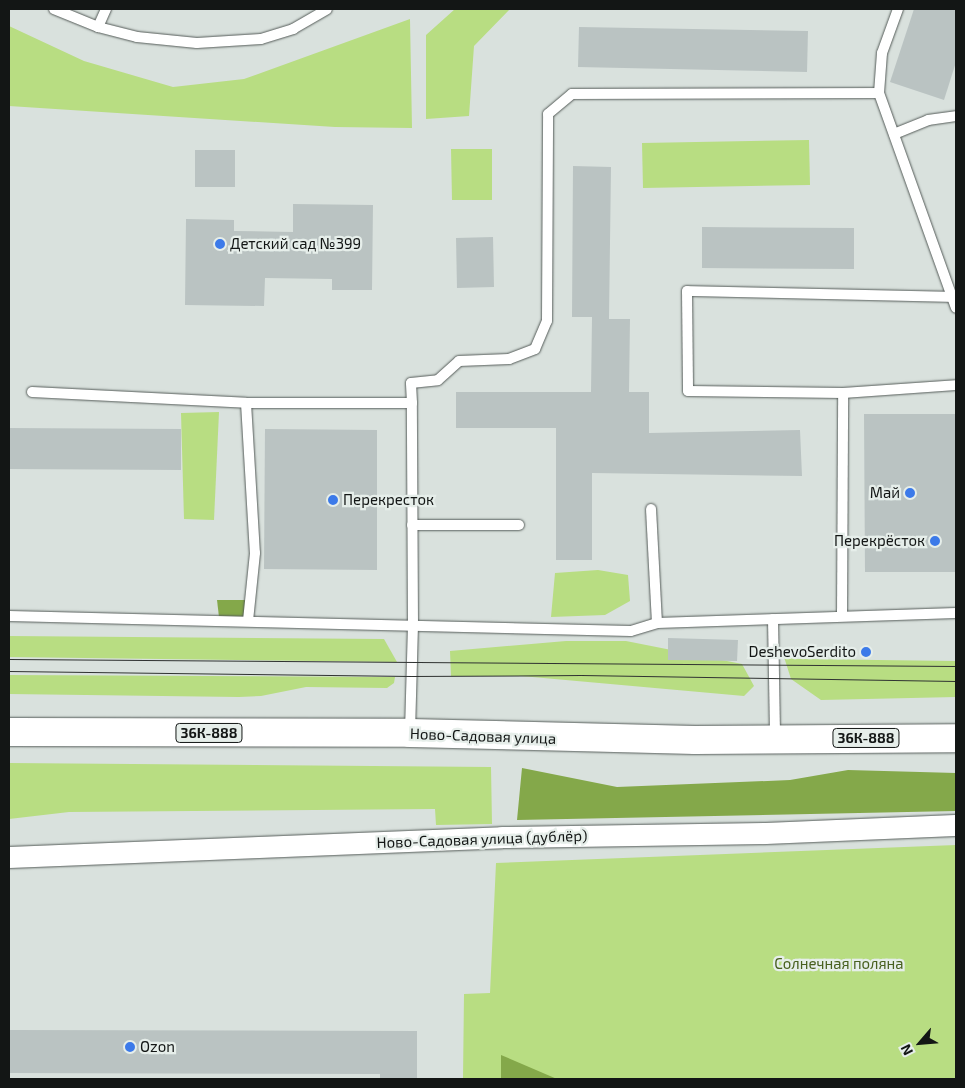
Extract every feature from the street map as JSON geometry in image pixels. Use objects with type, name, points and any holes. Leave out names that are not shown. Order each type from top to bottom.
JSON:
[{"type":"main road","name":"Ново-Садовая улица","points":[[9,732],[410,733],[695,740],[956,738]]},
{"type":"street","name":"Ново-Садовая улица (дублёр)","points":[[9,857],[502,837],[764,833],[956,825]]},
{"type":"lane","points":[[54,9],[98,27],[168,42],[230,42],[261,38],[293,28],[327,9]]},
{"type":"lane","points":[[98,27],[106,9]]},
{"type":"lane","points":[[898,9],[882,53],[879,93],[956,308]]},
{"type":"lane","points":[[410,733],[413,625],[411,383],[438,380],[459,361],[509,359],[535,349],[547,320],[548,114],[572,94],[879,93]]},
{"type":"lane","points":[[894,134],[928,120],[956,116]]},
{"type":"lane","points":[[952,297],[687,291],[688,391],[844,393],[956,385]]},
{"type":"lane","points":[[32,392],[246,403],[412,403]]},
{"type":"lane","points":[[842,615],[844,393]]},
{"type":"lane","points":[[246,403],[254,553],[248,621]]},
{"type":"lane","points":[[652,509],[657,623]]},
{"type":"lane","points":[[412,525],[519,525]]},
{"type":"lane","points":[[9,616],[631,631],[657,623],[842,615],[956,613]]},
{"type":"lane","points":[[773,619],[776,738]]},
{"type":"green space","points":[[455,9],[510,9],[474,46],[469,116],[426,119],[426,35]]},
{"type":"green space","points":[[410,19],[412,128],[335,127],[9,106],[9,26],[84,61],[173,87],[244,79]]},
{"type":"green space","points":[[809,140],[810,185],[643,188],[642,143]]},
{"type":"green space","points":[[451,149],[492,149],[492,200],[452,200]]},
{"type":"green space","points":[[219,412],[214,520],[184,519],[181,413]]},
{"type":"green space","points":[[598,570],[628,575],[630,601],[605,615],[551,617],[555,573]]},
{"type":"green space","points":[[217,600],[246,600],[245,617],[219,617]]},
{"type":"green space","points":[[9,636],[384,639],[397,662],[9,657]]},
{"type":"green space","points":[[566,641],[626,641],[742,664],[754,686],[744,696],[521,676],[451,676],[450,651]]},
{"type":"green space","points":[[784,657],[798,659],[956,661],[956,697],[821,700],[791,679]]},
{"type":"green space","points":[[9,675],[395,677],[394,683],[387,688],[306,687],[261,696],[239,697],[9,694]]},
{"type":"green space","points":[[9,763],[491,767],[492,824],[436,825],[435,809],[69,812],[9,819]]},
{"type":"green space","points":[[522,768],[617,787],[790,780],[848,770],[956,773],[956,811],[517,820]]},
{"type":"green space","name":"Солнечная поляна","points":[[956,845],[956,1079],[463,1079],[464,994],[490,993],[496,863]]},
{"type":"green space","points":[[501,1055],[557,1079],[501,1079]]},
{"type":"building","points":[[914,9],[956,9],[956,62],[944,100],[890,82]]},
{"type":"building","points":[[579,27],[808,31],[807,72],[578,67]]},
{"type":"building","points":[[195,150],[235,150],[235,187],[195,187]]},
{"type":"building","points":[[573,166],[611,167],[609,319],[630,319],[629,392],[649,392],[649,433],[800,430],[802,476],[592,473],[592,560],[556,560],[556,428],[456,428],[456,392],[591,392],[592,317],[572,317]]},
{"type":"building","points":[[293,204],[373,205],[372,290],[332,290],[332,279],[265,278],[264,306],[185,305],[186,219],[234,220],[234,231],[293,232]]},
{"type":"building","points":[[702,227],[854,228],[854,269],[702,268]]},
{"type":"building","points":[[493,237],[494,287],[457,288],[456,238]]},
{"type":"building","name":"Май","points":[[864,414],[956,414],[956,572],[865,572]]},
{"type":"building","points":[[9,428],[181,429],[181,470],[9,469]]},
{"type":"building","points":[[265,429],[377,430],[377,570],[264,569]]},
{"type":"building","points":[[668,638],[738,640],[737,661],[668,660]]},
{"type":"building","points":[[9,1030],[417,1031],[417,1079],[380,1079],[380,1074],[9,1073]]},
{"type":"tram line","points":[[9,659],[956,666]]},
{"type":"tram line","points":[[9,671],[411,676],[581,675],[956,681]]},
{"type":"place","name":"Детский сад №399","points":[[220,244]]},
{"type":"place","name":"Май","points":[[910,493]]},
{"type":"place","name":"Перекресток","points":[[333,500]]},
{"type":"place","name":"Перекрёсток","points":[[935,541]]},
{"type":"place","name":"DeshevoSerdito","points":[[866,652]]},
{"type":"place","name":"Ozon","points":[[130,1047]]}]
